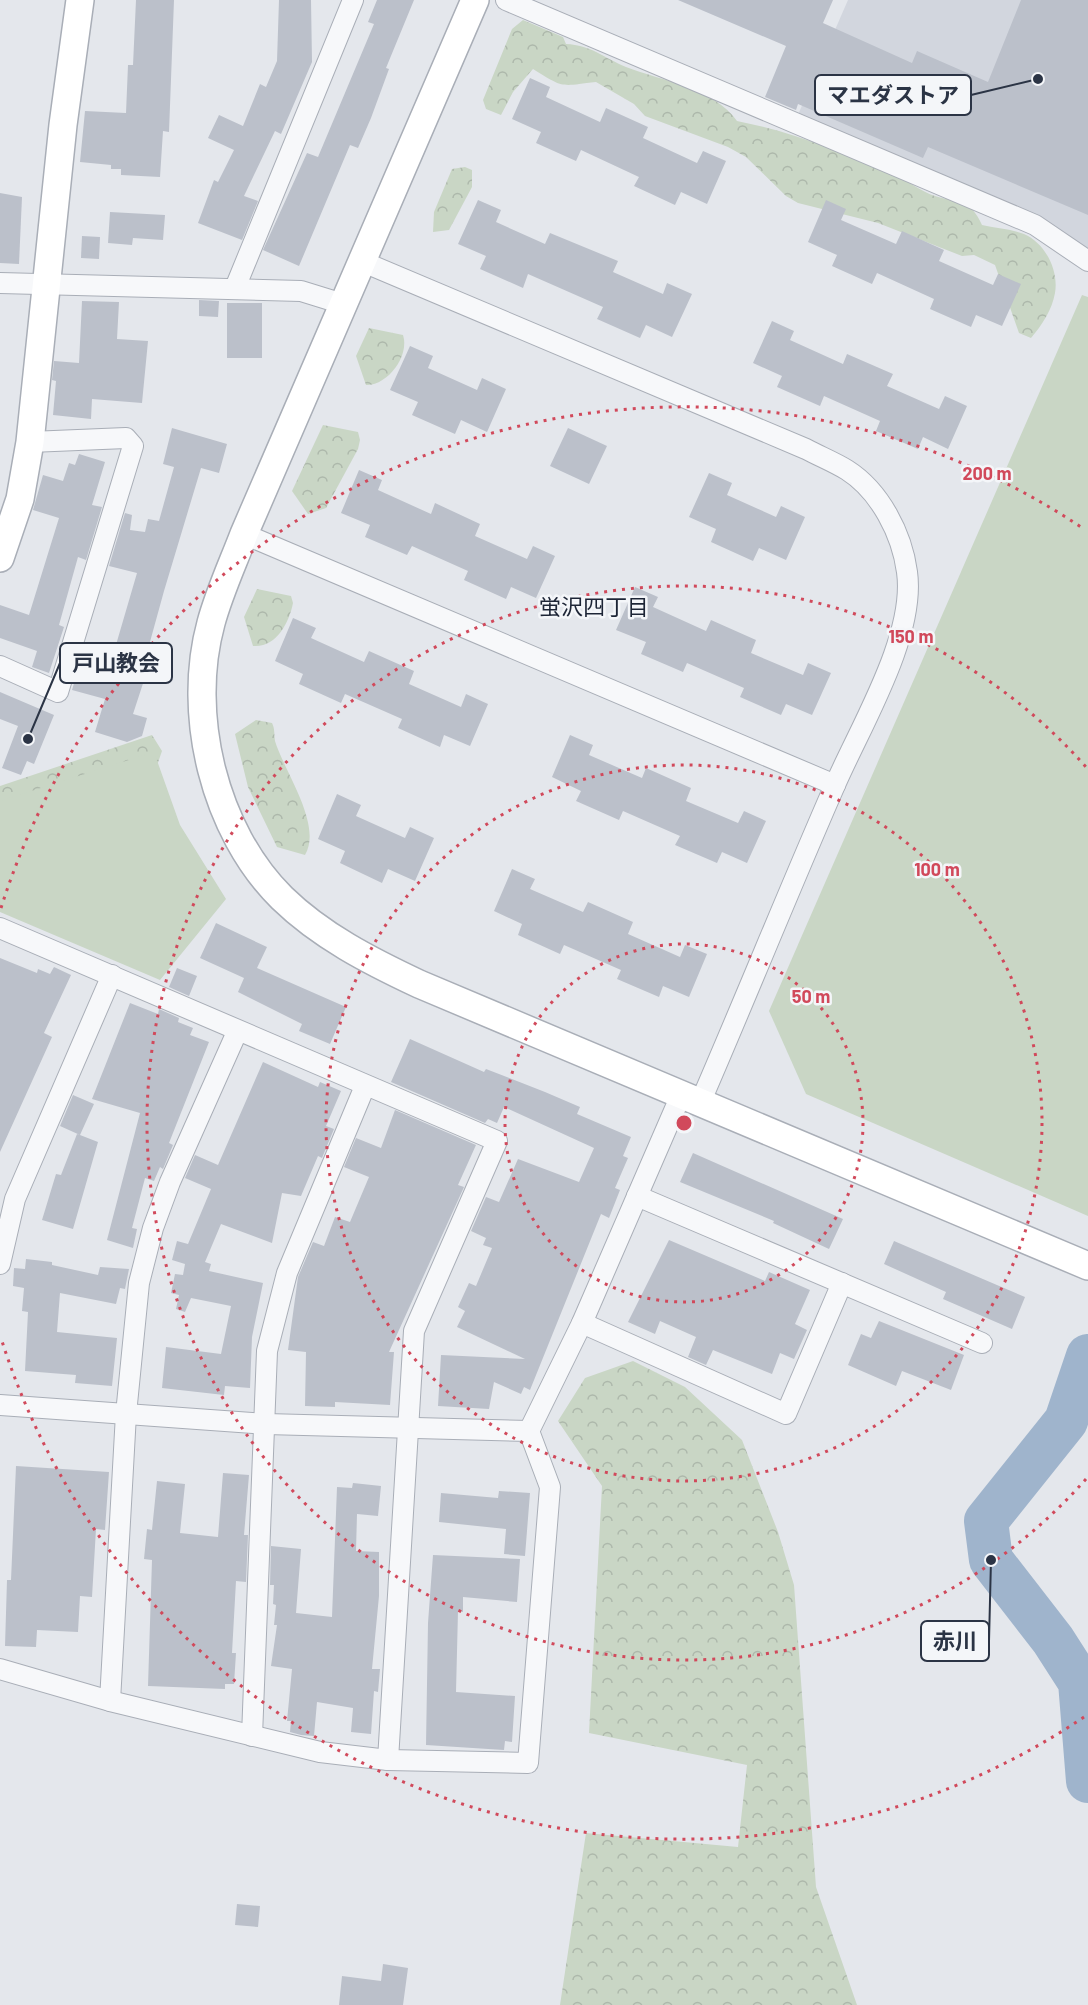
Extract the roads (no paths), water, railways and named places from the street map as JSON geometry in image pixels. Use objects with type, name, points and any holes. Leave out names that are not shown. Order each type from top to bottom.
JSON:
[{"type":"street","points":[[0,558],[21,500],[30,442],[45,284],[80,0]]},
{"type":"street","points":[[235,288],[353,0]]},
{"type":"street","points":[[475,0],[244,534],[211,624],[203,673],[202,718],[209,765],[225,812],[250,857],[280,897],[320,930],[366,959],[691,1099],[1085,1264]]},
{"type":"street","points":[[506,0],[1035,225],[1088,261]]},
{"type":"street","points":[[0,1669],[110,1701],[320,1752],[388,1760],[528,1762],[550,1487],[529,1431],[582,1323],[637,1197],[691,1099],[891,662],[906,616],[908,573],[896,528],[876,498],[848,470],[806,449],[361,261]]},
{"type":"street","points":[[0,283],[301,291],[343,304]]},
{"type":"street","points":[[0,666],[58,692],[133,447],[126,438],[30,442]]},
{"type":"street","points":[[244,534],[835,785]]},
{"type":"street","points":[[0,928],[112,975],[237,1032],[497,1141],[414,1331],[388,1760]]},
{"type":"street","points":[[0,1264],[15,1199],[112,975]]},
{"type":"street","points":[[110,1701],[126,1414],[139,1283],[153,1228],[170,1182],[237,1032]]},
{"type":"street","points":[[252,1736],[266,1424],[267,1351],[274,1316],[287,1273],[365,1086]]},
{"type":"street","points":[[637,1197],[982,1343]]},
{"type":"street","points":[[582,1323],[786,1414],[842,1284]]},
{"type":"street","points":[[0,1404],[266,1424],[529,1431]]},
{"type":"waterway","points":[[1088,1356],[1066,1421],[986,1521],[991,1560],[1053,1640],[1080,1682],[1088,1781]]},
{"type":"place","name":"マエダストア","points":[[1038,79]]},
{"type":"place","name":"戸山教会","points":[[28,739]]},
{"type":"place","name":"赤川","points":[[991,1560]]},
{"type":"district","name":"蛍沢四丁目","points":[[594,606]]}]
